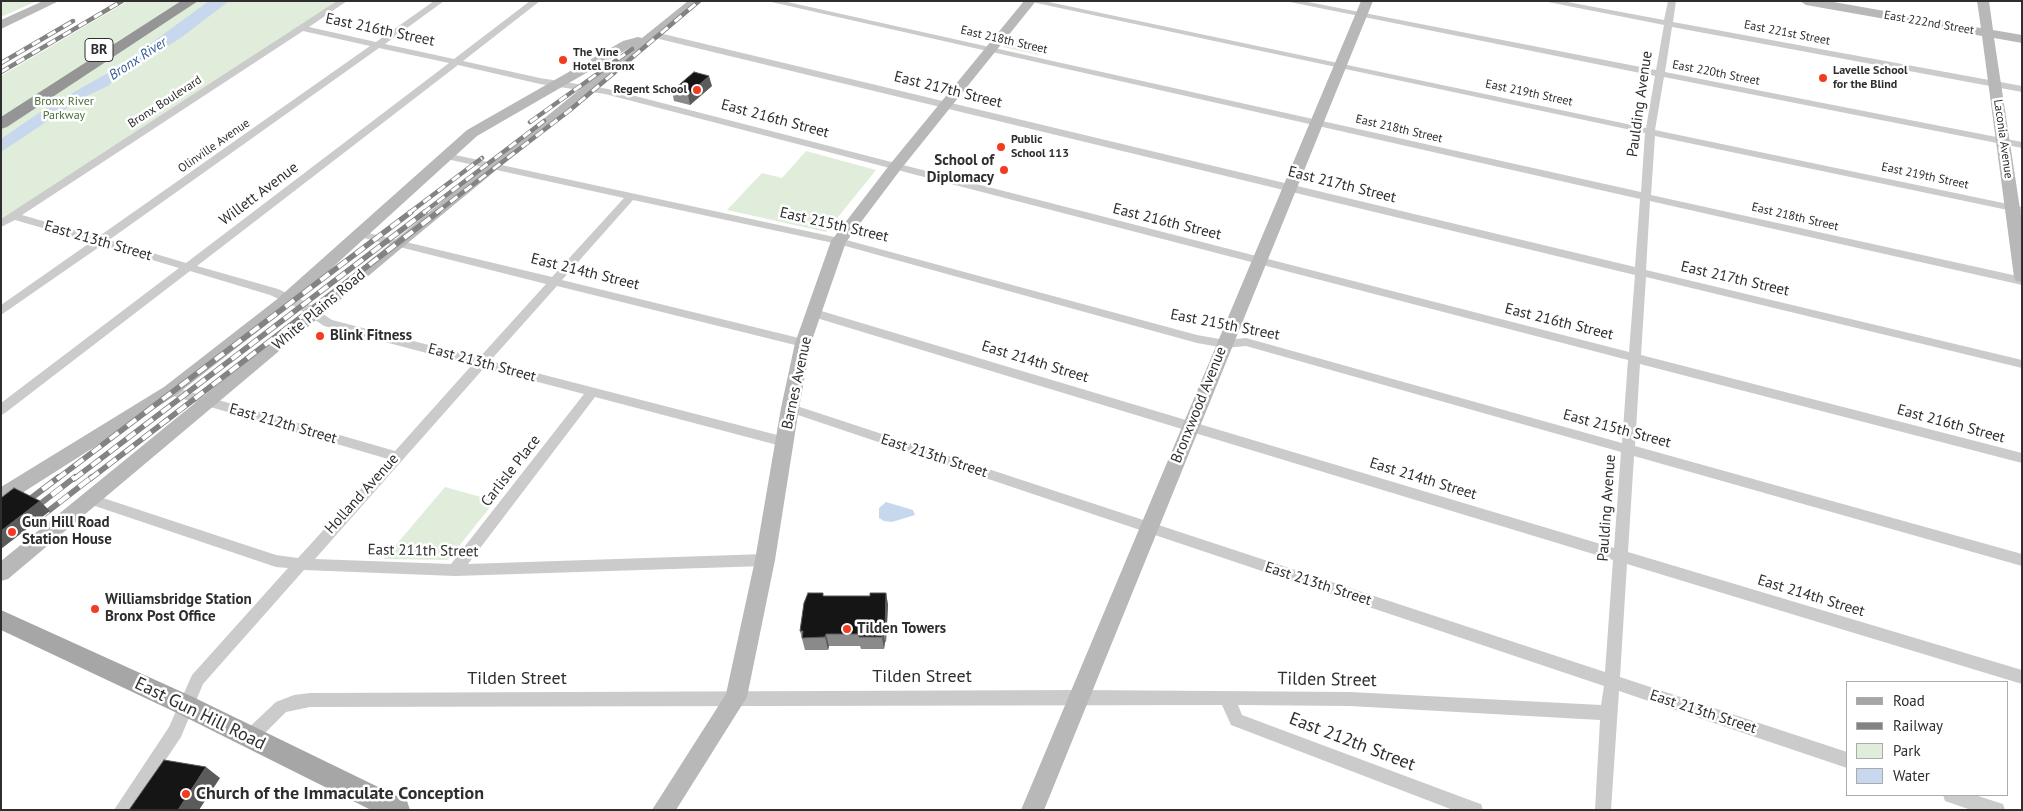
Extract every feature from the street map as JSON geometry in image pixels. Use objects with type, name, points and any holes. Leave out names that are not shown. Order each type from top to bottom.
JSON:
[{"type":"highway","name":"BR","points":[[1,112],[176,1]]},
{"type":"highway","name":"BR","points":[[1,124],[191,1]]},
{"type":"main road","name":"East Gun Hill Road","points":[[1,619],[185,705],[389,808]]},
{"type":"street","points":[[1,25],[53,1]]},
{"type":"street","name":"Bronx Boulevard","points":[[1,224],[343,1]]},
{"type":"street","name":"Olinville Avenue","points":[[1,311],[440,1]]},
{"type":"street","name":"Willett Avenue","points":[[1,410],[536,1]]},
{"type":"street","name":"White Plains Road","points":[[1,573],[399,243],[696,1]]},
{"type":"street","name":"East 218th Street","points":[[771,1],[1646,197],[2022,279]]},
{"type":"street","name":"Barnes Avenue","points":[[663,810],[736,698],[765,560],[790,408],[803,343],[839,241],[896,166],[948,105],[1030,1]]},
{"type":"street","name":"East 219th Street","points":[[1030,1],[2017,208]]},
{"type":"street","name":"East 220th Street","points":[[1289,1],[2022,146]]},
{"type":"street","name":"Bronxwood Avenue","points":[[1032,810],[1367,1]]},
{"type":"street","name":"East 221st Street","points":[[1547,1],[2022,89]]},
{"type":"street","name":"Paulding Avenue","points":[[1603,810],[1608,712],[1612,682],[1650,131],[1672,1]]},
{"type":"street","name":"East 222nd Street","points":[[1806,1],[2022,39]]},
{"type":"street","name":"Laconia Avenue","points":[[1983,1],[2003,142],[2017,208],[2022,279]]},
{"type":"street","name":"East 216th Street","points":[[302,28],[540,81],[590,88],[2022,458]]},
{"type":"street","name":"White Plains Road","points":[[1,497],[170,391],[289,299],[472,133],[627,44],[655,35]]},
{"type":"street","name":"East 217th Street","points":[[655,35],[2022,364]]},
{"type":"street","name":"White Plains Road","points":[[576,75],[638,49]]},
{"type":"street","name":"East 215th Street","points":[[446,156],[839,241],[1197,340],[1225,344],[1246,342],[2022,560]]},
{"type":"street","name":"Holland Avenue","points":[[122,810],[175,732],[196,680],[630,197]]},
{"type":"street","name":"East 213th Street","points":[[14,216],[289,299],[328,323],[785,442]]},
{"type":"street","name":"East 214th Street","points":[[360,234],[803,343]]},
{"type":"street","name":"East 214th Street","points":[[814,313],[1191,425],[2022,677]]},
{"type":"street","name":"East 212th Street","points":[[170,391],[396,456]]},
{"type":"street","name":"Carlisle Place","points":[[455,570],[592,392]]},
{"type":"street","name":"East 213th Street","points":[[790,408],[1846,760]]},
{"type":"street","name":"East 211th Street","points":[[91,499],[276,560],[300,564],[455,570],[765,560]]},
{"type":"street","name":"Tilden Street","points":[[249,738],[282,706],[310,700],[1080,697],[1350,699],[1608,712]]},
{"type":"street","name":"East 212th Street","points":[[1226,698],[1237,720],[1475,810]]},
{"type":"street","points":[[1954,796],[1997,810]]},
{"type":"green space","points":[[1,1],[37,1],[1,17]]},
{"type":"green space","name":"Bronx River Parkway","points":[[128,1],[338,1],[1,220],[1,76]]},
{"type":"green space","points":[[1010,38],[1046,46],[1039,55],[1003,47]]},
{"type":"green space","points":[[806,151],[876,170],[826,232],[727,210],[762,173],[782,178]]},
{"type":"green space","points":[[445,487],[495,501],[448,560],[384,559]]},
{"type":"water","name":"Bronx River","points":[[209,1],[229,1],[182,37],[118,76],[108,86],[82,98],[1,152],[1,139],[49,106],[117,68]]},
{"type":"water","points":[[886,502],[913,510],[915,515],[892,522],[884,521],[879,518],[879,508]]},
{"type":"building","points":[[694,72],[709,76],[688,95],[672,91]]},
{"type":"building","points":[[14,488],[40,501],[1,531],[1,498]]},
{"type":"building","name":"Tilden Towers","points":[[808,593],[823,593],[823,596],[870,596],[870,593],[886,593],[885,630],[883,630],[882,637],[859,637],[859,634],[826,634],[825,637],[802,638],[803,631],[800,631],[804,603]]},
{"type":"building","points":[[164,760],[206,767],[178,810],[129,810]]},
{"type":"railway","points":[[1,72],[122,1]]},
{"type":"railway","points":[[436,213],[570,110],[699,1]]},
{"type":"railway","points":[[1,63],[73,21]]},
{"type":"railway","points":[[530,122],[632,49]]},
{"type":"railway","points":[[423,213],[544,121]]},
{"type":"railway","points":[[409,213],[482,158]]},
{"type":"railway","points":[[57,479],[411,212]]},
{"type":"railway","points":[[74,479],[425,212]]},
{"type":"railway","points":[[90,479],[438,212]]},
{"type":"railway","points":[[1,521],[59,477]]},
{"type":"railway","points":[[31,511],[75,477]]},
{"type":"railway","points":[[38,519],[92,477]]},
{"type":"place","name":"The Vine Hotel Bronx","points":[[563,60]]},
{"type":"place","name":"Lavelle School for the Blind","points":[[1823,78]]},
{"type":"place","name":"Regent School","points":[[697,90]]},
{"type":"place","name":"Public School 113","points":[[1001,147]]},
{"type":"place","name":"School of Diplomacy","points":[[1004,170]]},
{"type":"place","name":"Blink Fitness","points":[[320,336]]},
{"type":"place","name":"Gun Hill Road Station House","points":[[12,532]]},
{"type":"place","name":"Williamsbridge Station Bronx Post Office","points":[[95,609]]},
{"type":"place","name":"Tilden Towers","points":[[847,629]]},
{"type":"place","name":"Church of the Immaculate Conception","points":[[186,794]]}]
